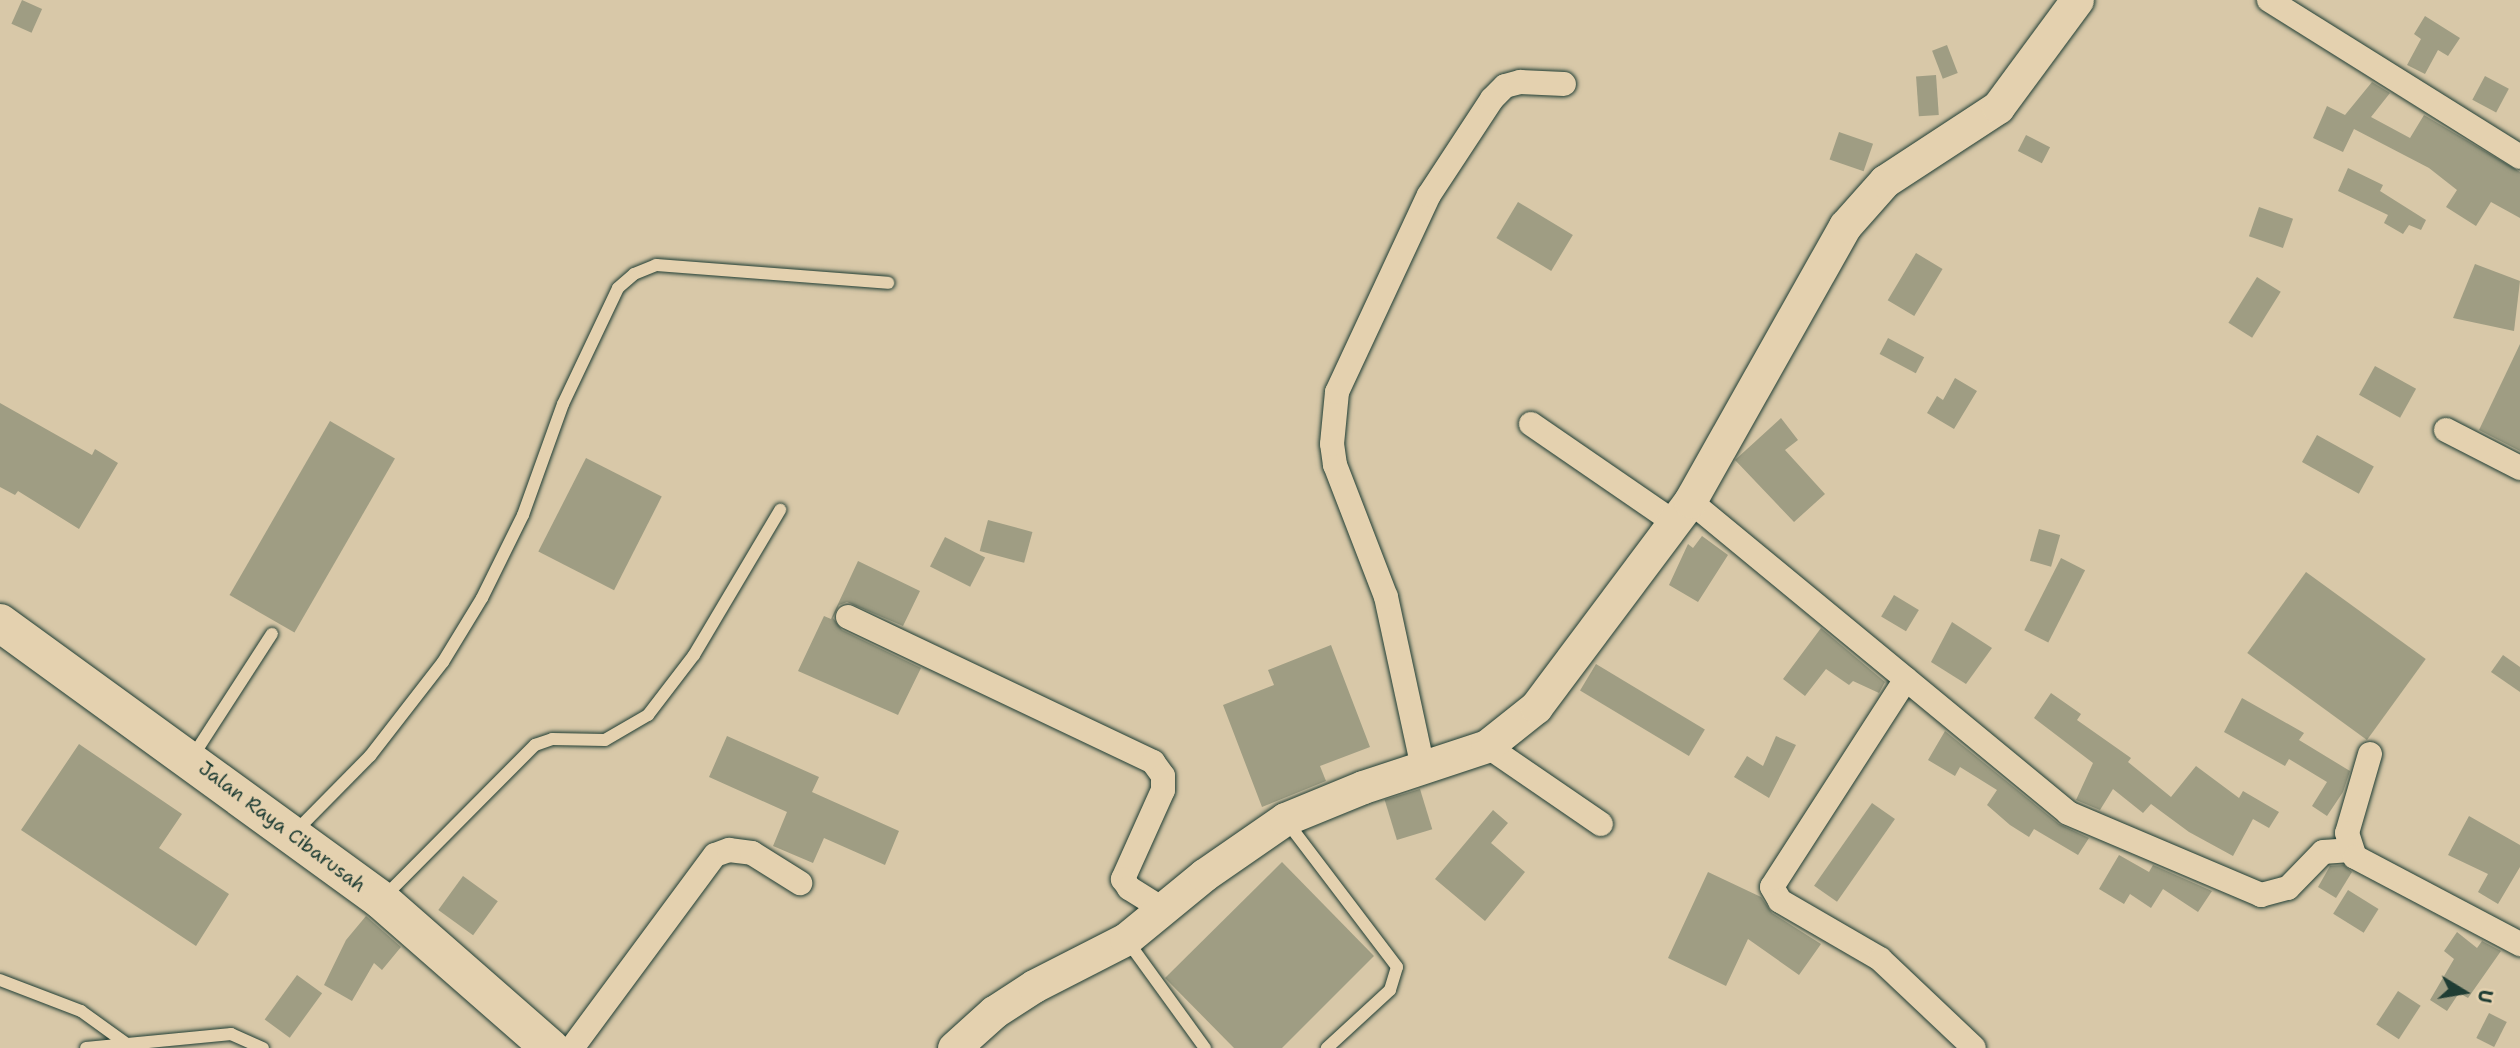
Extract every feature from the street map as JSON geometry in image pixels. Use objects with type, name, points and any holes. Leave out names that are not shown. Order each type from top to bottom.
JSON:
[{"type":"main road","name":"Jalan Raya Cibarusah","points":[[0,623],[191,760],[289,837],[381,901],[550,1048]]},
{"type":"street","points":[[954,1048],[994,1012],[1034,986],[1126,939],[1162,909],[1285,819],[1487,746],[1550,693],[1683,512],[1820,266],[1858,209],[1904,166],[1968,131],[1998,107],[2077,0]]},
{"type":"street","points":[[2269,0],[2520,156]]},
{"type":"street","points":[[1423,768],[1387,597],[1335,465],[1332,444],[1337,392],[1429,195],[1492,99],[1505,86],[1520,82],[1564,84]]},
{"type":"street","points":[[1531,424],[1683,512],[1906,678],[2068,813],[2260,895],[2288,888],[2323,852],[2350,850]]},
{"type":"street","points":[[2446,430],[2520,468]]},
{"type":"street","points":[[848,617],[1153,762],[1163,776],[1163,790],[1123,879],[1129,888],[1162,909]]},
{"type":"street","points":[[1906,678],[1777,877],[1773,891],[1780,901],[1880,960],[1974,1048]]},
{"type":"street","points":[[1487,746],[1601,824]]},
{"type":"street","points":[[2370,754],[2347,833],[2350,850],[2361,861],[2520,944]]},
{"type":"street","points":[[572,1048],[715,855],[729,850],[751,853],[800,883]]},
{"type":"lane","points":[[289,837],[370,757],[443,662],[482,598],[523,515],[563,404],[618,288],[634,274],[656,265],[888,283]]},
{"type":"lane","points":[[381,901],[535,745],[552,739],[605,740],[648,715],[694,655],[780,510]]},
{"type":"lane","points":[[191,760],[272,634]]},
{"type":"lane","points":[[1285,819],[1398,967],[1390,990],[1327,1048]]},
{"type":"lane","points":[[1126,939],[1205,1048]]},
{"type":"lane","points":[[0,980],[81,1011],[127,1044]]},
{"type":"lane","points":[[86,1048],[231,1034],[262,1048]]},
{"type":"building","points":[[22,0],[42,9],[32,33],[11,24]]},
{"type":"building","points":[[2425,16],[2460,38],[2448,56],[2438,50],[2425,74],[2407,65],[2421,39],[2414,34]]},
{"type":"building","points":[[1947,45],[1958,73],[1943,79],[1932,51]]},
{"type":"building","points":[[1936,75],[1939,115],[1919,116],[1916,76]]},
{"type":"building","points":[[2485,76],[2509,89],[2496,113],[2472,100]]},
{"type":"building","points":[[2372,82],[2390,93],[2371,117],[2410,138],[2424,115],[2520,172],[2520,218],[2491,202],[2476,226],[2446,207],[2457,190],[2429,168],[2354,129],[2343,152],[2313,138],[2327,106],[2345,115]]},
{"type":"building","points":[[1839,132],[1873,144],[1864,171],[1830,159]]},
{"type":"building","points":[[2026,135],[2050,147],[2042,163],[2018,151]]},
{"type":"building","points":[[2348,168],[2383,185],[2380,191],[2426,220],[2421,230],[2409,225],[2403,234],[2384,223],[2388,215],[2338,191]]},
{"type":"building","points":[[1518,202],[1573,235],[1551,271],[1496,238]]},
{"type":"building","points":[[2259,207],[2293,219],[2283,248],[2249,236]]},
{"type":"building","points":[[1916,253],[1943,269],[1914,316],[1888,300]]},
{"type":"building","points":[[2475,264],[2520,281],[2514,331],[2453,318]]},
{"type":"building","points":[[2257,277],[2281,292],[2252,338],[2228,323]]},
{"type":"building","points":[[1888,338],[1924,357],[1916,373],[1880,354]]},
{"type":"building","points":[[2520,344],[2520,451],[2479,430]]},
{"type":"building","points":[[2375,366],[2416,389],[2400,418],[2359,395]]},
{"type":"building","points":[[1955,378],[1977,391],[1954,429],[1927,413],[1937,396],[1943,400]]},
{"type":"building","points":[[0,403],[92,455],[95,449],[118,463],[79,529],[18,491],[15,495],[0,487]]},
{"type":"building","points":[[1781,418],[1798,440],[1785,450],[1825,494],[1794,522],[1735,460]]},
{"type":"building","points":[[330,421],[395,458],[294,633],[230,595]]},
{"type":"building","points":[[2317,435],[2374,467],[2359,494],[2302,462]]},
{"type":"building","points":[[586,458],[662,497],[614,590],[538,552]]},
{"type":"building","points":[[988,520],[1032,532],[1024,563],[980,551]]},
{"type":"building","points":[[2039,529],[2060,535],[2051,567],[2030,561]]},
{"type":"building","points":[[1702,536],[1728,555],[1698,602],[1669,585],[1688,544],[1693,548]]},
{"type":"building","points":[[945,537],[985,557],[970,587],[930,566]]},
{"type":"building","points":[[2061,558],[2085,570],[2048,642],[2024,630]]},
{"type":"building","points":[[858,561],[920,591],[903,626],[847,602],[839,605],[833,618],[842,630],[921,668],[898,715],[798,671],[824,616],[831,619]]},
{"type":"building","points":[[2306,572],[2426,659],[2367,740],[2247,653]]},
{"type":"building","points":[[1894,595],[1919,610],[1906,631],[1881,616]]},
{"type":"building","points":[[1952,622],[1992,648],[1966,684],[1931,662]]},
{"type":"building","points":[[1821,628],[1885,682],[1879,693],[1853,681],[1849,685],[1826,669],[1805,696],[1783,679]]},
{"type":"building","points":[[1331,645],[1370,747],[1320,766],[1326,781],[1262,807],[1223,705],[1274,685],[1268,670]]},
{"type":"building","points":[[2503,655],[2520,667],[2520,692],[2491,672]]},
{"type":"building","points":[[1596,664],[1705,729],[1689,756],[1580,691]]},
{"type":"building","points":[[2051,693],[2081,714],[2077,720],[2131,758],[2128,762],[2171,797],[2196,766],[2239,798],[2243,791],[2279,812],[2269,828],[2253,819],[2233,856],[2189,832],[2151,804],[2143,813],[2113,789],[2100,810],[2076,800],[2093,763],[2034,718]]},
{"type":"building","points":[[2242,698],[2304,733],[2299,740],[2350,771],[2343,792],[2327,816],[2312,806],[2327,782],[2289,759],[2285,766],[2224,732]]},
{"type":"building","points":[[1945,731],[2059,824],[2089,838],[2078,855],[2034,829],[2029,837],[2010,825],[1987,805],[1997,790],[1960,767],[1955,776],[1928,760]]},
{"type":"building","points":[[727,736],[819,777],[812,792],[899,831],[885,865],[824,838],[813,863],[773,846],[787,812],[709,777]]},
{"type":"building","points":[[1776,736],[1796,745],[1769,798],[1734,777],[1747,756],[1763,766]]},
{"type":"building","points":[[79,744],[182,814],[159,848],[229,894],[196,946],[21,830]]},
{"type":"building","points":[[1420,789],[1432,829],[1397,840],[1385,800]]},
{"type":"building","points":[[1872,803],[1895,819],[1837,902],[1814,886]]},
{"type":"building","points":[[1493,810],[1508,823],[1491,843],[1525,872],[1485,921],[1435,879]]},
{"type":"building","points":[[2469,816],[2520,845],[2520,867],[2498,904],[2478,892],[2488,874],[2448,855]]},
{"type":"building","points":[[2119,855],[2149,872],[2153,865],[2212,891],[2198,912],[2163,889],[2151,908],[2130,894],[2124,904],[2099,889]]},
{"type":"building","points":[[1282,862],[1374,956],[1282,1048],[1234,1048],[1165,978]]},
{"type":"building","points":[[2344,865],[2352,872],[2336,898],[2318,887],[2330,866]]},
{"type":"building","points":[[1708,872],[1761,897],[1772,913],[1821,944],[1799,975],[1748,939],[1726,986],[1668,958]]},
{"type":"building","points":[[463,876],[498,901],[473,935],[438,910]]},
{"type":"building","points":[[2348,890],[2379,909],[2364,933],[2333,914]]},
{"type":"building","points":[[366,916],[401,947],[382,970],[374,963],[352,1001],[324,985],[346,940]]},
{"type":"building","points":[[2457,932],[2477,948],[2482,941],[2501,951],[2468,998],[2459,993],[2447,1011],[2430,1000],[2454,959],[2444,951]]},
{"type":"building","points":[[297,975],[322,993],[290,1038],[265,1019]]},
{"type":"building","points":[[2398,991],[2421,1006],[2399,1039],[2376,1025]]},
{"type":"building","points":[[2489,1013],[2507,1022],[2494,1047],[2476,1038]]}]
